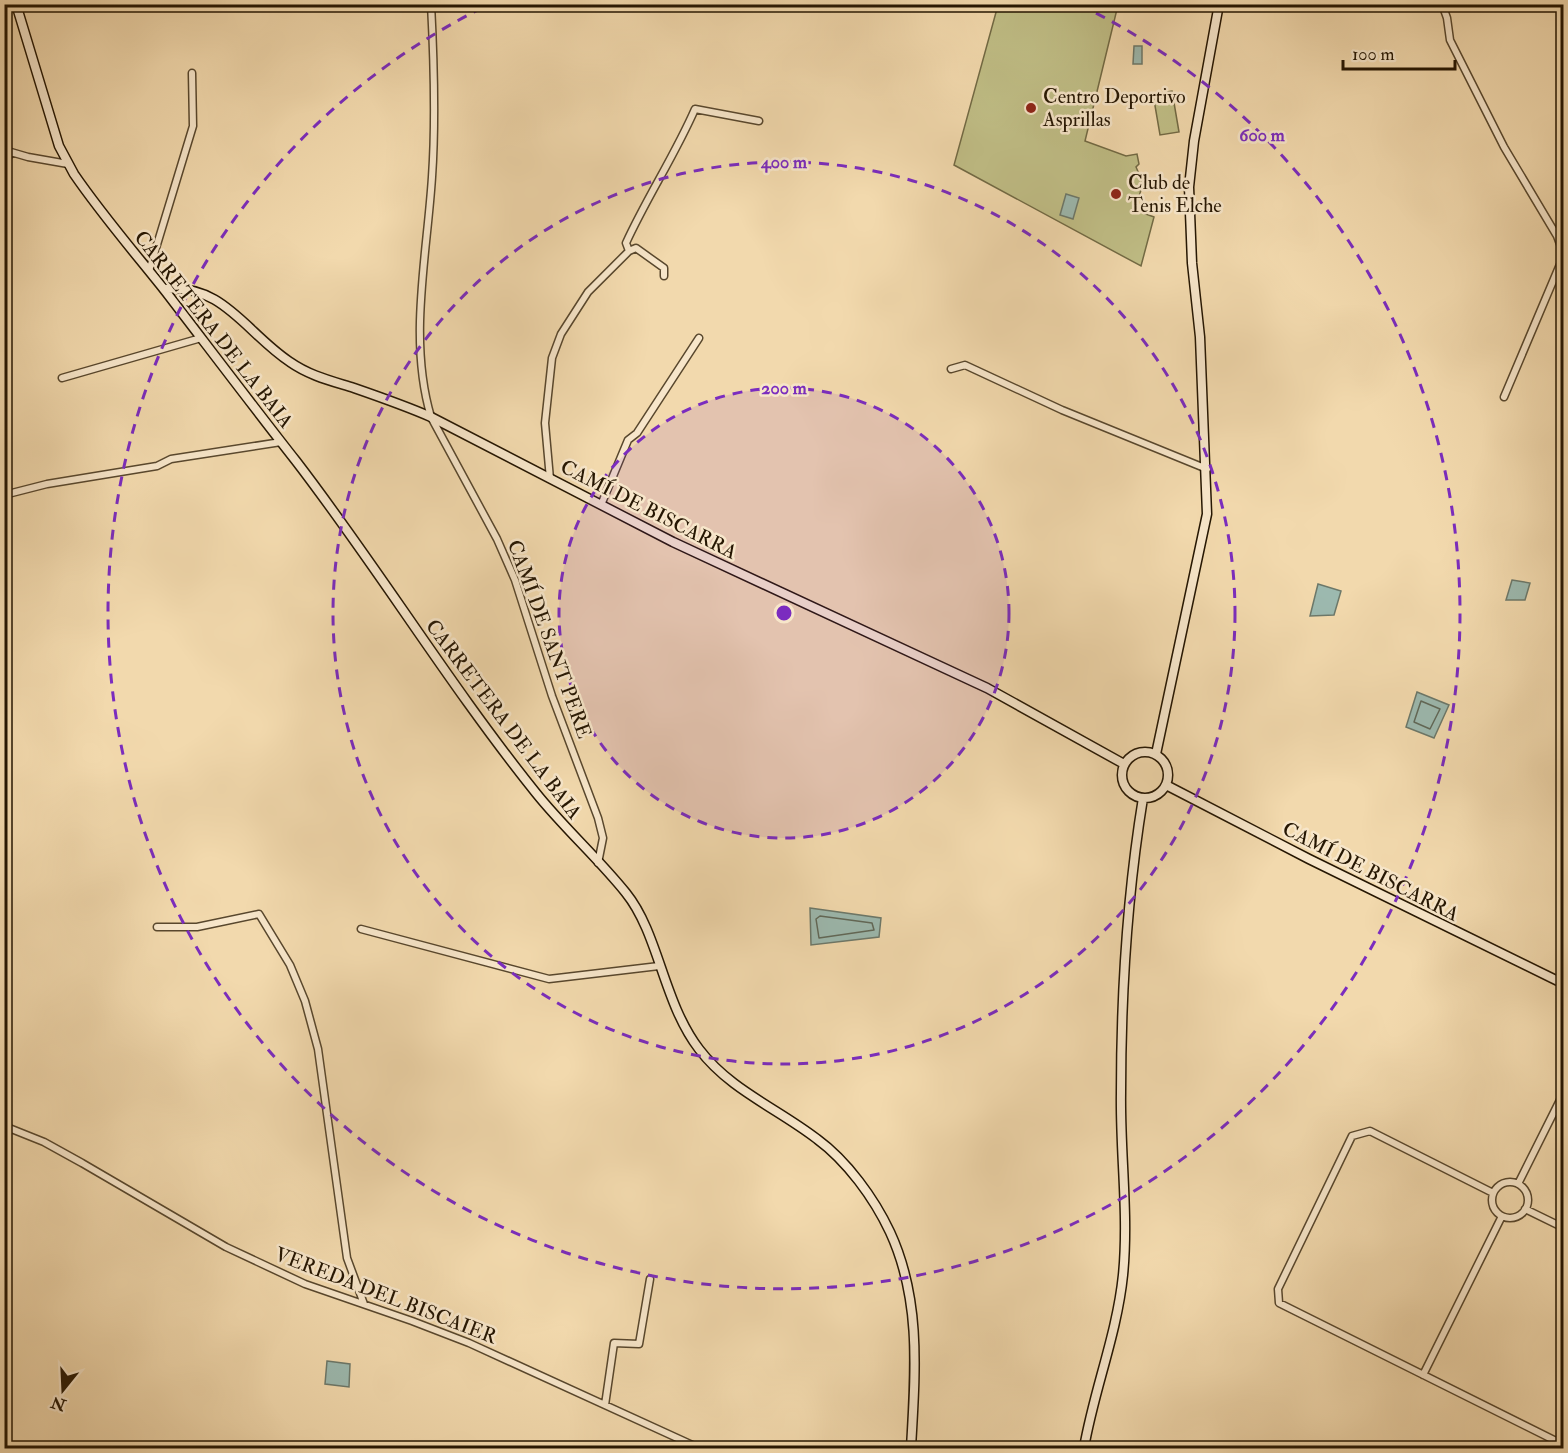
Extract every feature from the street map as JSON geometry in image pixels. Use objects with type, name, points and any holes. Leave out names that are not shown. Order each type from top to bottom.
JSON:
[{"type":"main road","name":"CARRETERA DE LA BAIA","points":[[16,4],[59,146],[91,199],[164,289],[281,442],[536,793],[627,895],[644,924],[680,1020],[698,1049],[721,1075],[819,1140],[847,1167],[889,1230],[905,1272],[912,1309],[916,1364],[911,1449]]},
{"type":"main road","points":[[1156,754],[1207,514],[1200,337],[1192,263],[1189,188],[1194,141],[1219,4]]},
{"type":"main road","name":"CAMÍ DE BISCARRA","points":[[164,289],[183,287],[202,291],[224,305],[290,362],[318,377],[432,417],[673,542],[987,688],[1124,764]]},
{"type":"main road","points":[[1136,753],[1156,754],[1167,766],[1166,785],[1158,794],[1143,798],[1136,796],[1126,788],[1121,775],[1124,764],[1136,753]]},
{"type":"main road","name":"CAMÍ DE BISCARRA","points":[[1166,785],[1308,859],[1563,984]]},
{"type":"main road","points":[[1084,1449],[1118,1308],[1123,1277],[1127,1214],[1121,1092],[1126,933],[1143,798]]},
{"type":"street","name":"CAMÍ DE SANT PERE","points":[[431,4],[432,177],[420,330],[426,399],[432,417],[515,580],[552,696],[598,818],[603,838],[598,863]]},
{"type":"street","points":[[1442,4],[1447,18],[1450,40],[1504,147],[1557,236],[1563,255],[1504,397]]},
{"type":"street","points":[[149,270],[193,126],[192,73]]},
{"type":"street","points":[[629,250],[626,243],[640,212],[676,151],[695,109],[759,121]]},
{"type":"street","points":[[4,164],[8,151],[68,164]]},
{"type":"street","points":[[550,478],[545,423],[552,358],[561,334],[588,292],[629,250],[636,248],[664,268],[664,276]]},
{"type":"street","points":[[62,378],[201,338]]},
{"type":"street","points":[[601,504],[628,440],[637,433],[699,338]]},
{"type":"street","points":[[951,369],[965,365],[1062,410],[1207,469]]},
{"type":"street","points":[[4,495],[47,484],[157,466],[171,459],[281,442]]},
{"type":"street","points":[[157,927],[197,927],[259,914],[290,965],[305,1001],[318,1049],[347,1258],[364,1304]]},
{"type":"street","points":[[361,929],[549,980],[658,966]]},
{"type":"street","points":[[1518,1184],[1563,1092]]},
{"type":"street","name":"VEREDA DEL BISCAIER","points":[[4,1126],[52,1147],[226,1247],[304,1284],[470,1343],[699,1449]]},
{"type":"street","points":[[1493,1193],[1370,1131],[1352,1136],[1278,1289],[1279,1303],[1563,1445]]},
{"type":"street","points":[[1503,1183],[1518,1184],[1526,1193],[1525,1209],[1519,1215],[1510,1218],[1502,1216],[1493,1207],[1493,1193],[1503,1183]]},
{"type":"street","points":[[1525,1209],[1563,1228]]},
{"type":"street","points":[[1423,1375],[1502,1216]]},
{"type":"street","points":[[605,1405],[614,1343],[639,1344],[650,1279]]},
{"type":"shaded area","name":"Centro Deportivo Asprillas","points":[[998,5],[1118,5],[1085,141],[1126,156],[1137,154],[1139,164],[1136,167],[1143,183],[1135,210],[1154,217],[1141,266],[954,165]]},
{"type":"shaded area","points":[[1172,91],[1179,132],[1160,135],[1153,94]]},
{"type":"water","points":[[1134,46],[1142,46],[1142,64],[1133,64]]},
{"type":"water","points":[[1066,194],[1079,198],[1073,219],[1060,215]]},
{"type":"water","points":[[1512,580],[1530,583],[1525,600],[1506,600]]},
{"type":"water","points":[[1318,584],[1341,591],[1334,615],[1310,616]]},
{"type":"water","points":[[1417,692],[1449,705],[1434,738],[1406,727]]},
{"type":"water","points":[[810,908],[881,918],[879,937],[811,945]]},
{"type":"water","points":[[327,1361],[350,1364],[349,1387],[325,1384]]},
{"type":"place","name":"Centro Deportivo Asprillas","points":[[1031,108]]},
{"type":"place","name":"Club de Tenis Elche","points":[[1116,194]]}]
